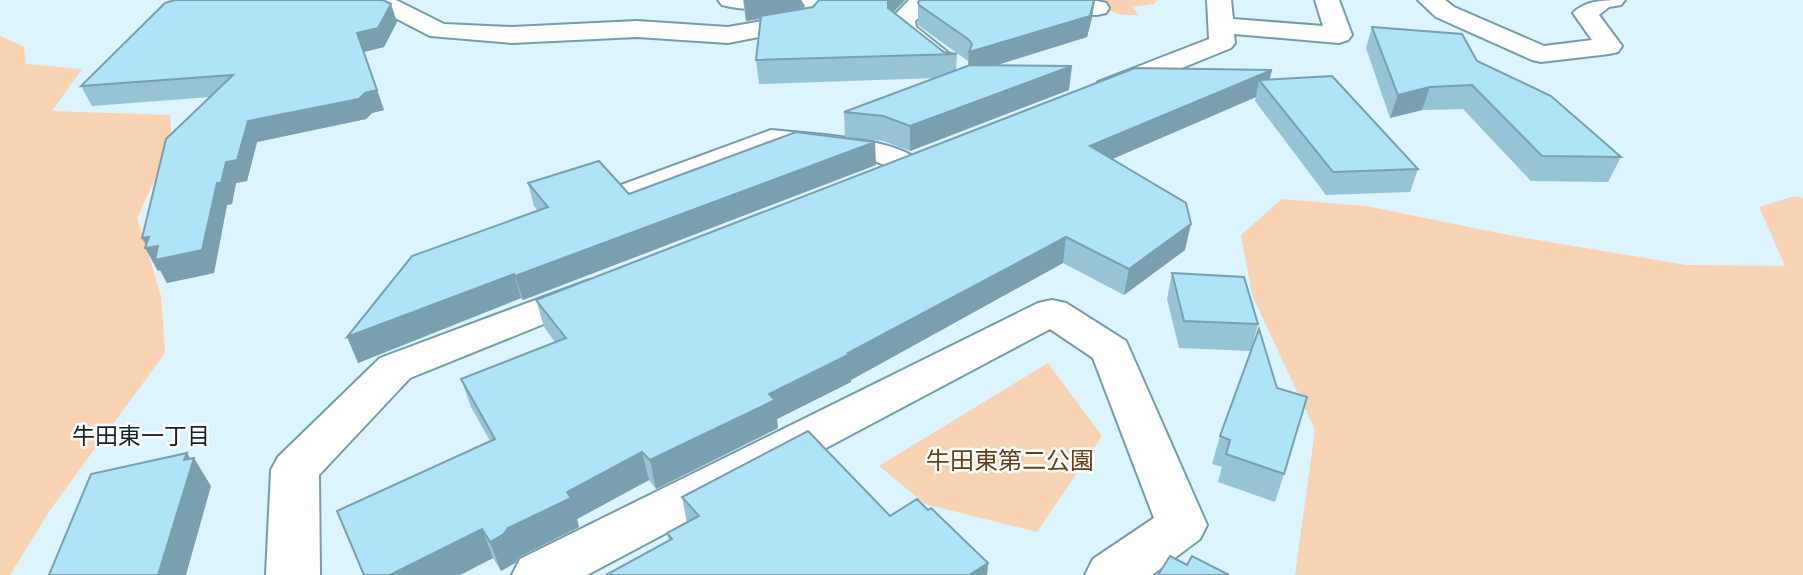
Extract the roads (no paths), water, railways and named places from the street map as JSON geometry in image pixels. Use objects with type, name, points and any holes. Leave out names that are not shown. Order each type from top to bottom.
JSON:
[{"type":"street","points":[[378,0],[439,31],[512,35],[637,29],[727,35],[805,21],[817,6],[813,0]]},
{"type":"street","points":[[730,0],[761,3],[772,0]]},
{"type":"street","points":[[923,0],[902,20],[904,30],[956,67]]},
{"type":"street","points":[[936,0],[978,7],[1097,8]]},
{"type":"street","points":[[1071,102],[1222,43],[1219,13],[1339,35],[1327,0]]},
{"type":"street","points":[[1430,0],[1445,12],[1541,54],[1609,46],[1585,13],[1604,1],[1613,0]]},
{"type":"street","points":[[633,192],[771,139],[883,153],[921,162],[870,182]]},
{"type":"street","points":[[293,575],[295,470],[395,369],[626,278]]},
{"type":"street","points":[[539,575],[1052,312],[1111,351],[1182,525],[1112,575]]},
{"type":"district","name":"牛田東一丁目","points":[[141,435]]},
{"type":"park label","name":"牛田東第二公園","points":[[1010,460]]}]
